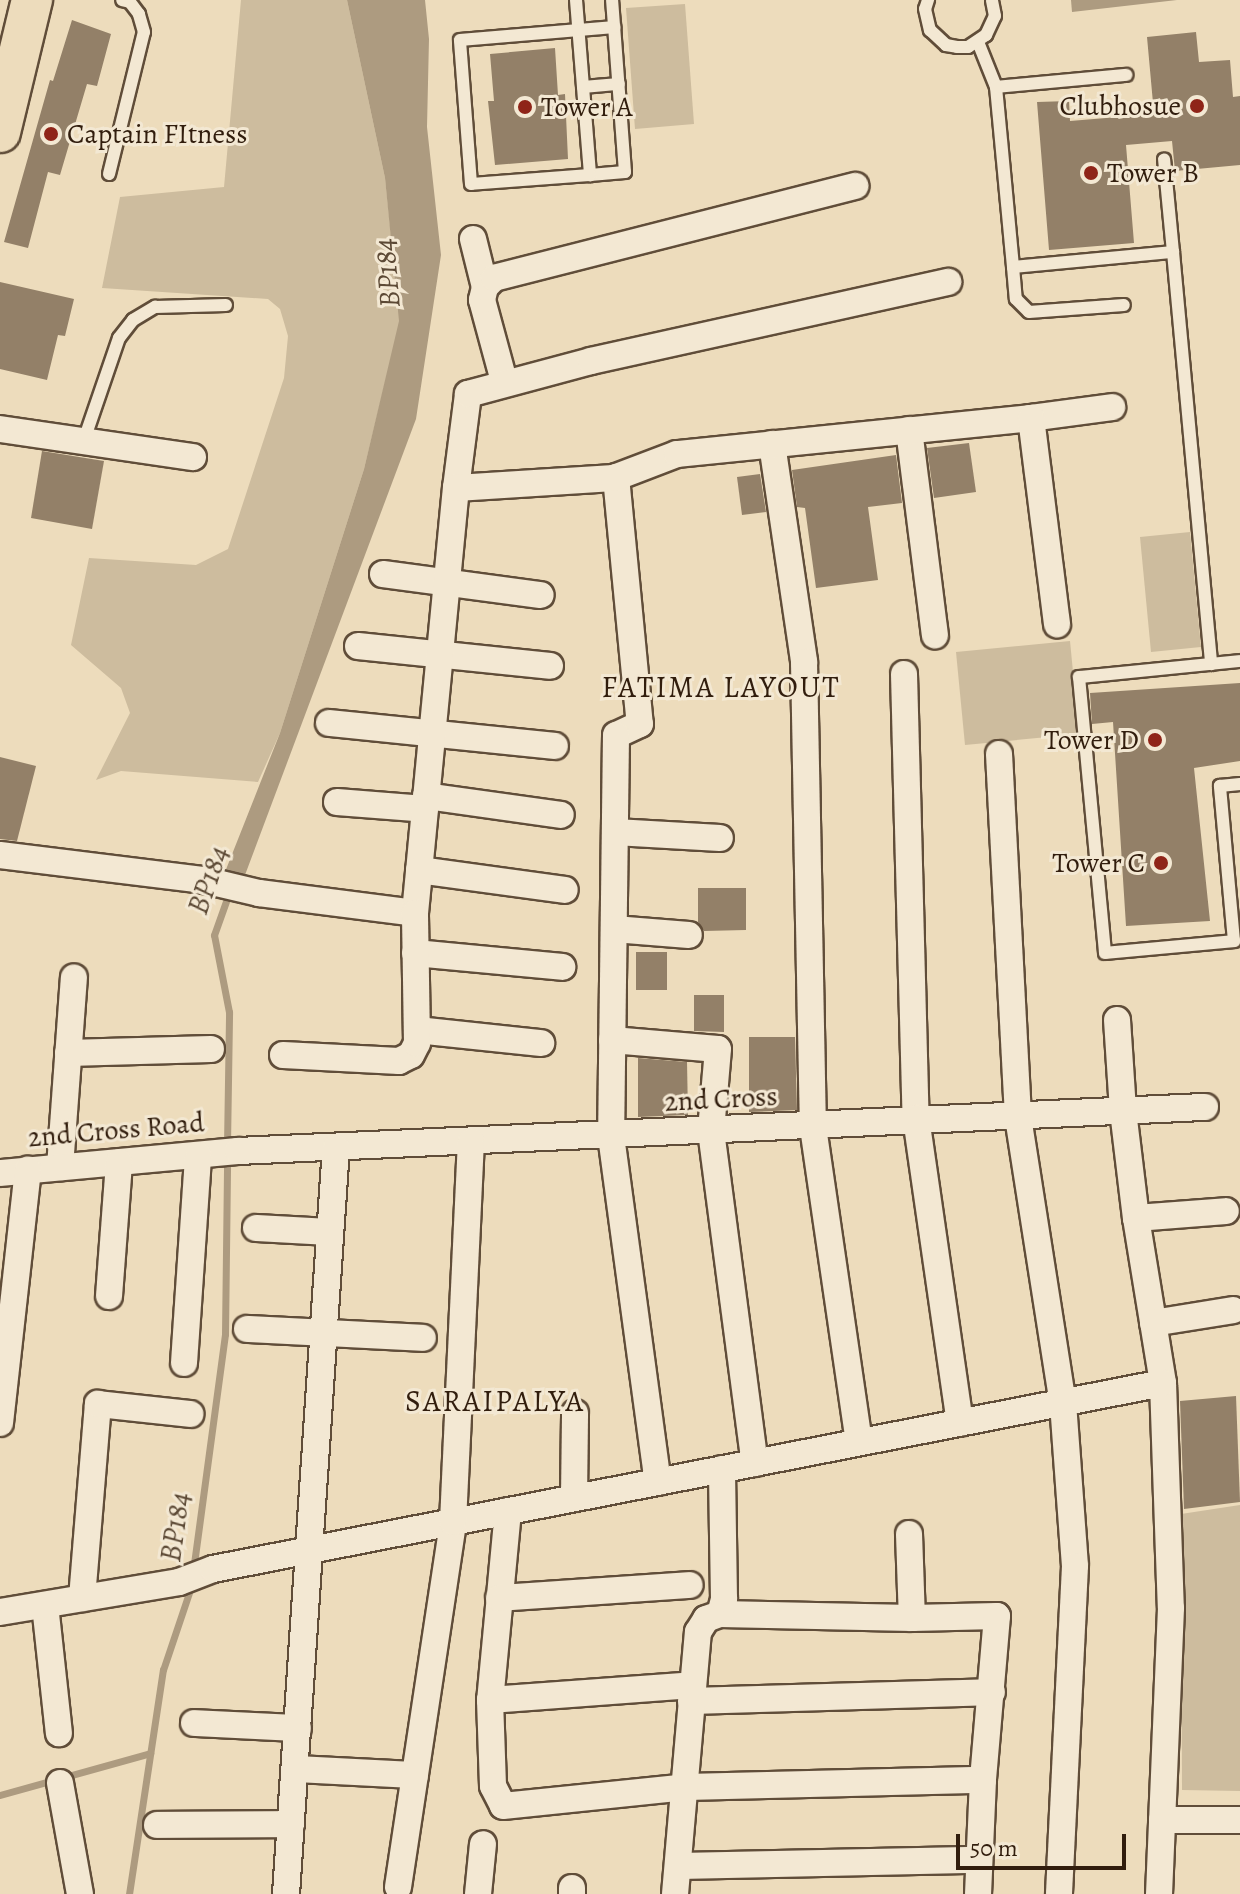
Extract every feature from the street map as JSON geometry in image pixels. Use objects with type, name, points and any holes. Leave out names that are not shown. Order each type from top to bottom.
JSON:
[{"type":"main road","points":[[0,132],[32,0]]},
{"type":"street","points":[[485,287],[494,278],[855,186]]},
{"type":"street","points":[[473,239],[485,287],[482,300],[504,381]]},
{"type":"street","points":[[283,1055],[399,1061],[411,1055],[417,1043],[415,913],[468,394],[504,381],[948,282]]},
{"type":"street","points":[[456,488],[616,477],[677,454],[1112,407]]},
{"type":"street","points":[[1031,418],[1057,624]]},
{"type":"street","points":[[0,429],[193,457]]},
{"type":"street","points":[[909,430],[935,635]]},
{"type":"street","points":[[772,444],[804,662],[813,1127],[859,1442]]},
{"type":"street","points":[[616,477],[640,724],[616,735],[611,1136],[658,1482]]},
{"type":"street","points":[[383,574],[541,595]]},
{"type":"street","points":[[358,646],[550,666]]},
{"type":"street","points":[[904,674],[916,1118],[960,1423]]},
{"type":"street","points":[[329,723],[555,746]]},
{"type":"street","points":[[999,754],[1018,1117],[1063,1403],[1075,1566],[1059,1894]]},
{"type":"street","points":[[337,802],[425,803],[561,815]]},
{"type":"street","points":[[615,832],[720,838]]},
{"type":"street","points":[[0,855],[204,880],[259,893],[415,913]]},
{"type":"street","points":[[419,870],[565,890]]},
{"type":"street","points":[[614,929],[689,935]]},
{"type":"street","points":[[415,953],[562,967]]},
{"type":"street","points":[[60,1167],[74,978]]},
{"type":"street","points":[[1117,1020],[1123,1111],[1136,1218],[1163,1383],[1171,1608],[1159,1894]]},
{"type":"street","points":[[417,1030],[541,1043]]},
{"type":"street","points":[[612,1040],[718,1049],[711,1131],[755,1463]]},
{"type":"street","points":[[68,1053],[211,1049]]},
{"type":"street","name":"2nd Cross","points":[[217,1153],[813,1127],[916,1118],[1018,1117],[1205,1107]]},
{"type":"street","points":[[398,1887],[453,1522],[471,1141]]},
{"type":"street","points":[[286,1894],[336,1148]]},
{"type":"street","points":[[184,1363],[217,1153]]},
{"type":"street","name":"2nd Cross Road","points":[[0,1173],[217,1153]]},
{"type":"street","points":[[109,1296],[119,1162]]},
{"type":"street","points":[[0,1423],[5,1331],[28,1170]]},
{"type":"street","points":[[1136,1218],[1226,1211]]},
{"type":"street","points":[[256,1228],[330,1232]]},
{"type":"street","points":[[1153,1323],[1233,1310]]},
{"type":"street","points":[[247,1329],[423,1338]]},
{"type":"street","points":[[0,1612],[179,1582],[213,1569],[1163,1383]]},
{"type":"street","points":[[82,1598],[98,1404],[190,1414]]},
{"type":"street","points":[[574,1498],[575,1413]]},
{"type":"street","points":[[720,1614],[724,1599],[722,1469]]},
{"type":"street","points":[[508,1511],[490,1700],[493,1786],[503,1806],[686,1787],[983,1780]]},
{"type":"street","points":[[909,1534],[912,1618]]},
{"type":"street","points":[[499,1598],[690,1585]]},
{"type":"street","points":[[45,1605],[59,1733]]},
{"type":"street","points":[[675,1894],[680,1866],[698,1632],[706,1619],[720,1614],[912,1618],[997,1616],[983,1780],[978,1894]]},
{"type":"street","points":[[490,1700],[692,1693],[992,1692]]},
{"type":"street","points":[[194,1723],[298,1728]]},
{"type":"street","points":[[295,1769],[415,1775]]},
{"type":"street","points":[[60,1783],[80,1894]]},
{"type":"street","points":[[1162,1820],[1240,1820]]},
{"type":"street","points":[[157,1825],[291,1824]]},
{"type":"street","points":[[478,1894],[483,1844]]},
{"type":"street","points":[[680,1866],[978,1860]]},
{"type":"lane","points":[[109,174],[144,32],[139,14],[130,2],[122,0]]},
{"type":"lane","points":[[576,0],[590,175]]},
{"type":"lane","points":[[612,0],[625,172],[471,184],[460,40],[614,27]]},
{"type":"lane","points":[[928,0],[926,20],[937,39],[957,47],[978,42],[992,26],[992,0]]},
{"type":"lane","points":[[978,42],[996,87],[1016,299],[1029,312],[1124,305]]},
{"type":"lane","points":[[996,87],[1126,75]]},
{"type":"lane","points":[[583,87],[619,84]]},
{"type":"lane","points":[[1164,159],[1211,664]]},
{"type":"lane","points":[[1013,267],[1173,252]]},
{"type":"lane","points":[[84,440],[119,338],[133,320],[155,307],[226,305]]},
{"type":"lane","points":[[1240,661],[1079,677],[1105,953],[1234,941],[1220,786],[1240,784]]},
{"type":"shaded area","points":[[241,0],[347,0],[385,178],[400,321],[364,469],[280,733],[258,782],[121,771],[96,780],[130,713],[121,688],[71,645],[89,558],[196,565],[228,549],[284,378],[288,336],[280,309],[268,299],[102,288],[120,197],[224,187]]},
{"type":"shaded area","points":[[347,0],[425,0],[429,39],[427,127],[441,255],[416,419],[245,875],[225,872],[280,733],[364,469],[399,321],[385,178]]},
{"type":"shaded area","points":[[1071,0],[1177,0],[1072,12]]},
{"type":"shaded area","points":[[685,4],[694,124],[635,129],[626,8]]},
{"type":"shaded area","points":[[1190,532],[1201,647],[1151,652],[1140,537]]},
{"type":"shaded area","points":[[1070,641],[1079,734],[965,745],[956,652]]},
{"type":"shaded area","points":[[1240,1505],[1240,1791],[1182,1790],[1181,1514]]},
{"type":"building","points":[[72,20],[111,34],[97,86],[87,84],[60,175],[48,172],[28,248],[4,242],[50,80],[53,81]]},
{"type":"building","points":[[1196,32],[1199,62],[1230,60],[1233,97],[1240,96],[1240,165],[1175,171],[1172,141],[1126,145],[1134,243],[1049,250],[1037,102],[1069,101],[1070,121],[1154,114],[1147,37]]},
{"type":"building","name":"Tower A","points":[[555,48],[558,95],[565,94],[568,159],[495,165],[488,101],[494,101],[490,54]]},
{"type":"building","points":[[0,282],[74,299],[65,336],[58,335],[47,380],[0,369]]},
{"type":"building","points":[[969,443],[976,492],[934,498],[927,448]]},
{"type":"building","points":[[42,451],[104,461],[92,529],[31,518]]},
{"type":"building","points":[[896,455],[902,503],[868,507],[878,580],[816,588],[805,508],[797,507],[792,470]]},
{"type":"building","points":[[760,474],[766,512],[742,515],[737,477]]},
{"type":"building","points":[[1240,683],[1240,761],[1194,768],[1210,921],[1126,926],[1113,722],[1092,724],[1090,693]]},
{"type":"building","points":[[0,757],[36,766],[17,841],[0,839]]},
{"type":"building","points":[[698,888],[746,888],[746,930],[704,931],[698,922]]},
{"type":"building","points":[[636,952],[667,952],[667,990],[636,990]]},
{"type":"building","points":[[694,995],[724,995],[724,1032],[694,1031]]},
{"type":"building","points":[[749,1037],[795,1037],[797,1110],[749,1112]]},
{"type":"building","points":[[638,1058],[687,1062],[688,1115],[638,1117]]},
{"type":"building","points":[[1236,1396],[1240,1502],[1184,1509],[1180,1401]]},
{"type":"waterway","name":"BP184","points":[[227,1145],[229,1012],[214,935],[230,890]]},
{"type":"waterway","name":"BP184","points":[[193,1571],[225,1334],[227,1158]]},
{"type":"waterway","name":"BP184","points":[[129,1894],[163,1670],[192,1584]]},
{"type":"waterway","points":[[0,1795],[150,1753]]},
{"type":"place","name":"Clubhosue","points":[[1197,106]]},
{"type":"place","name":"Tower A","points":[[525,107]]},
{"type":"place","name":"Captain FItness","points":[[51,134]]},
{"type":"place","name":"Tower B","points":[[1091,173]]},
{"type":"place","name":"Tower D","points":[[1155,740]]},
{"type":"place","name":"Tower C","points":[[1161,863]]},
{"type":"district","name":"FATIMA LAYOUT","points":[[721,687]]},
{"type":"district","name":"SARAIPALYA","points":[[495,1401]]}]
